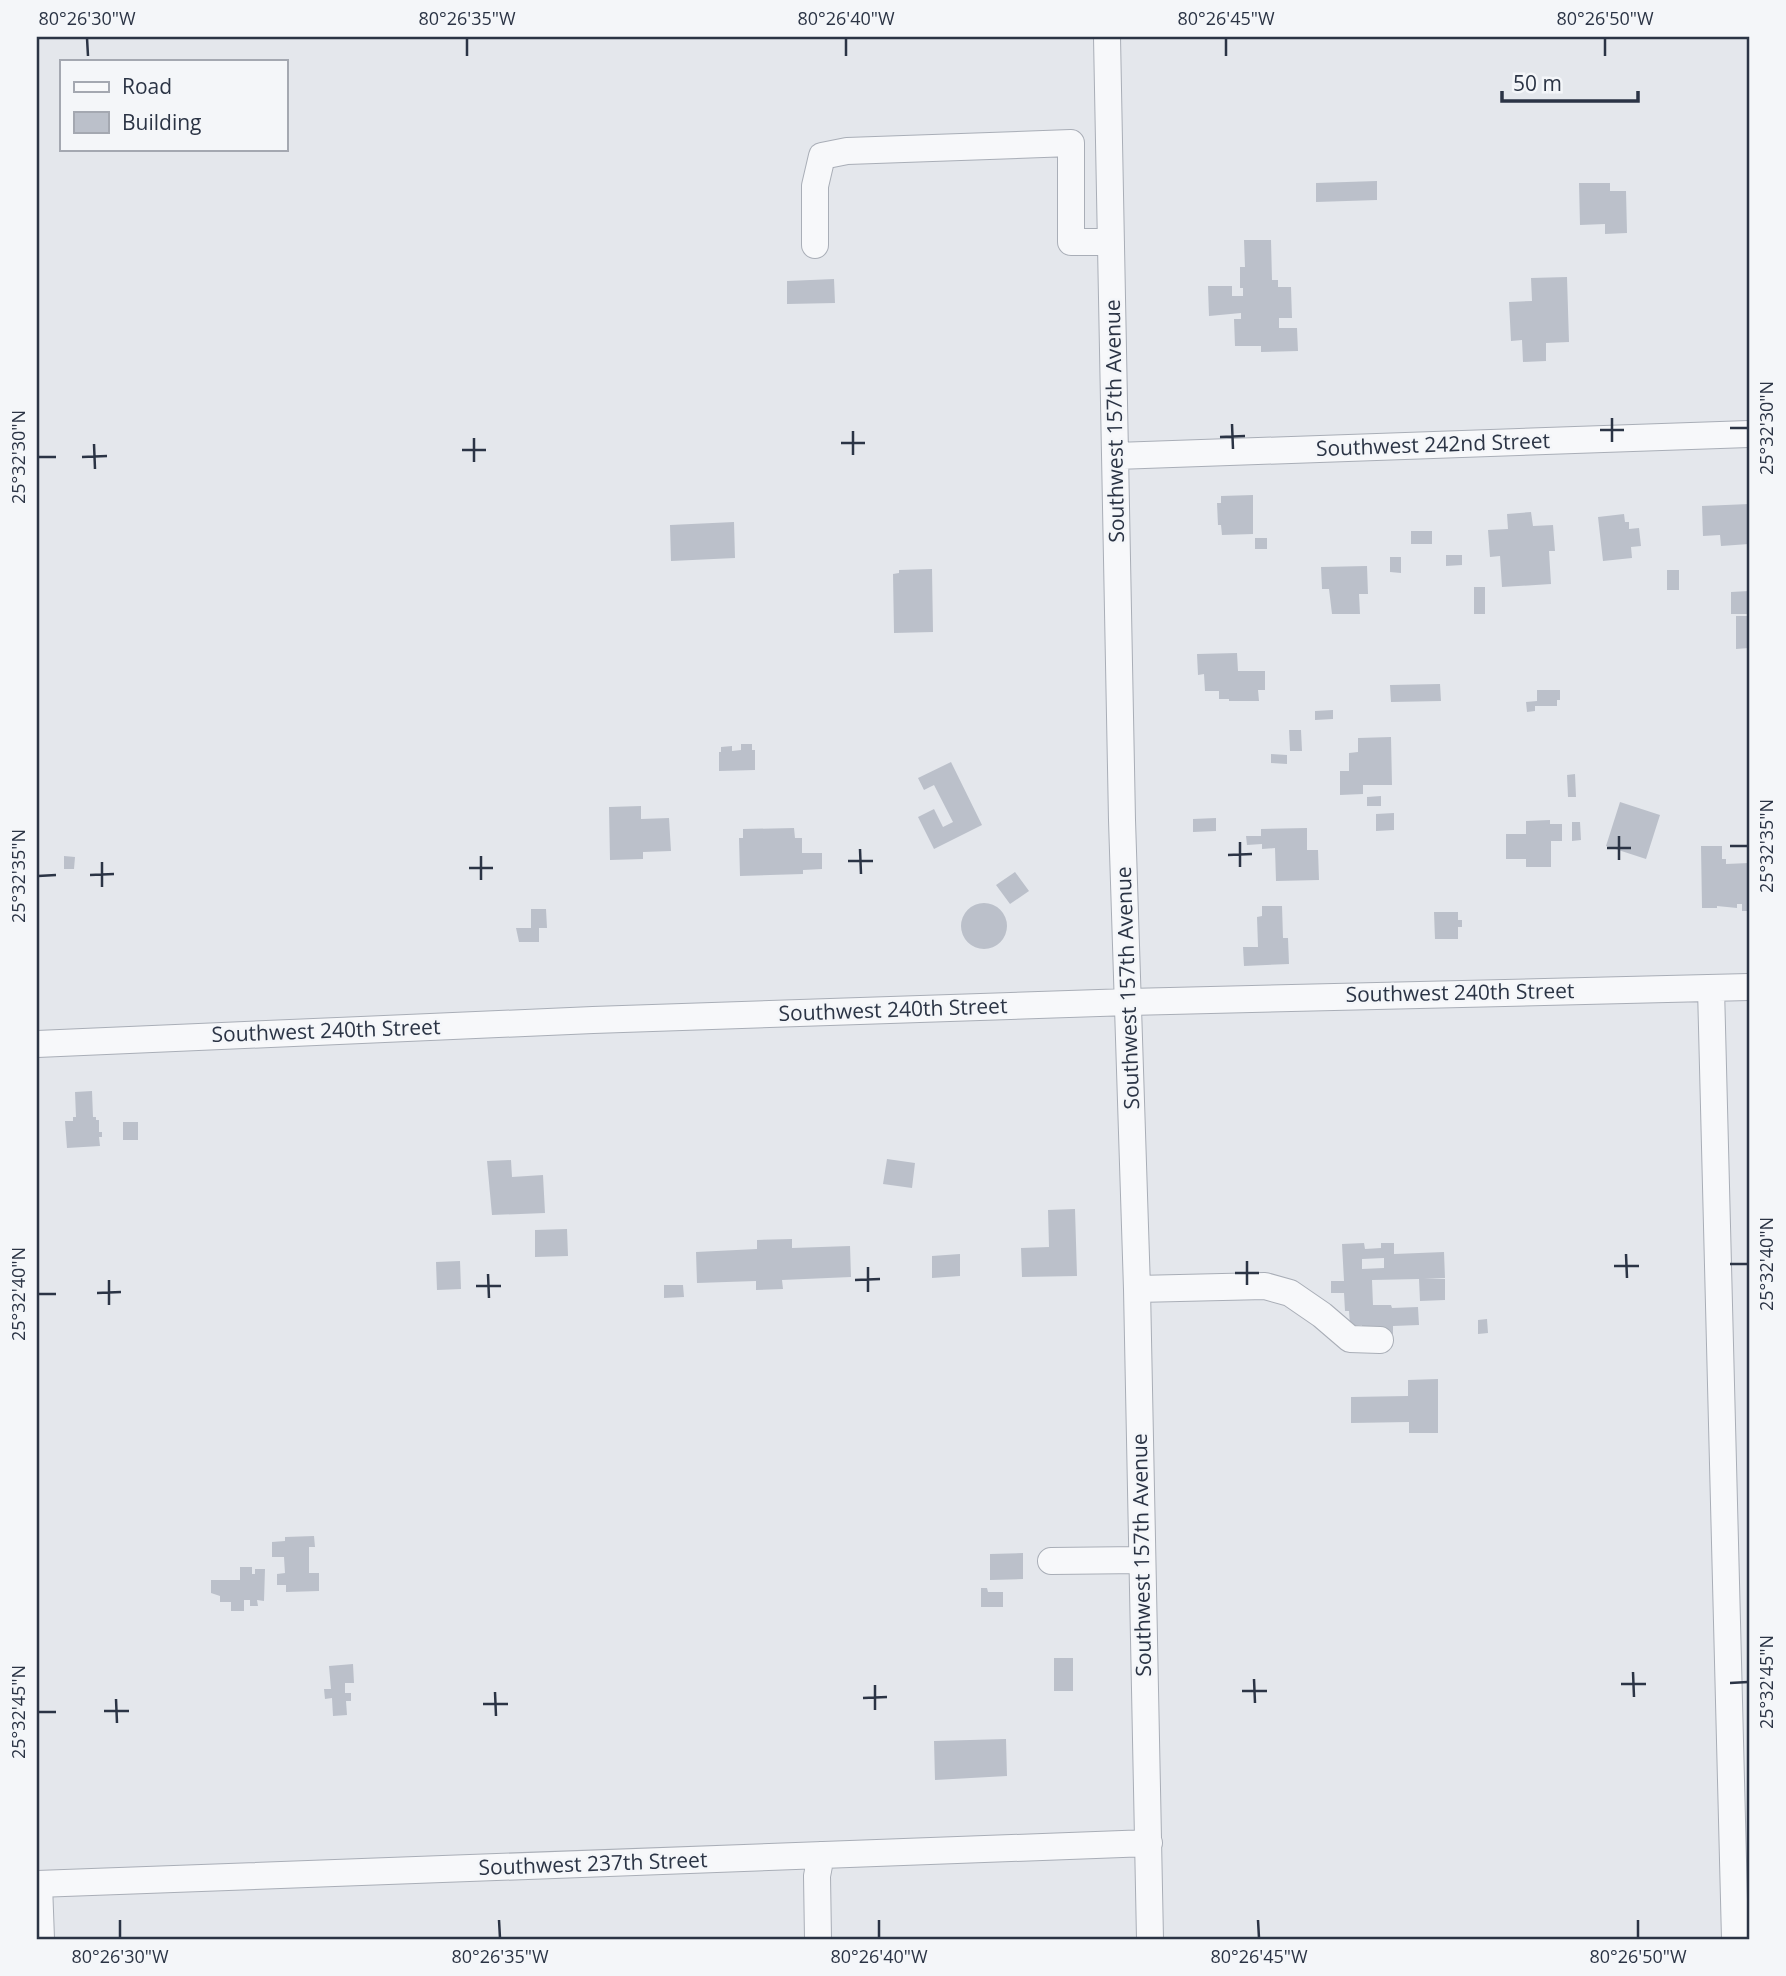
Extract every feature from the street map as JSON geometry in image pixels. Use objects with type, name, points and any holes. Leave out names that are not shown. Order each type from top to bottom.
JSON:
[{"type":"street","name":"Southwest 157th Avenue","points":[[1107,37],[1122,807],[1137,1289],[1150,1939]]},
{"type":"street","points":[[815,245],[815,186],[822,156],[847,151],[1071,143],[1071,242],[1111,242]]},
{"type":"street","name":"Southwest 242nd Street","points":[[1116,456],[1749,434]]},
{"type":"street","name":"Southwest 240th Street","points":[[37,1044],[593,1020],[1129,1002],[1749,987]]},
{"type":"street","points":[[1711,988],[1735,1939]]},
{"type":"street","points":[[1137,1289],[1265,1286],[1290,1293],[1350,1339],[1380,1340]]},
{"type":"street","points":[[1051,1561],[1141,1560]]},
{"type":"street","name":"Southwest 237th Street","points":[[38,1884],[1149,1843]]},
{"type":"street","points":[[818,1939],[817,1876],[821,1855]]},
{"type":"street","points":[[38,1884],[41,1939]]},
{"type":"building","points":[[1377,181],[1377,200],[1316,202],[1316,183]]},
{"type":"building","points":[[1579,183],[1610,183],[1610,191],[1626,191],[1627,233],[1605,234],[1605,224],[1580,225]]},
{"type":"building","points":[[1244,240],[1271,240],[1272,280],[1278,280],[1278,287],[1291,287],[1292,318],[1279,318],[1279,328],[1297,328],[1298,351],[1261,352],[1261,346],[1235,346],[1234,319],[1241,319],[1241,313],[1209,316],[1208,286],[1232,286],[1232,296],[1243,296],[1243,288],[1240,288],[1240,267],[1245,267]]},
{"type":"building","points":[[1567,277],[1569,342],[1546,343],[1546,361],[1523,362],[1522,340],[1511,341],[1509,302],[1532,301],[1531,278]]},
{"type":"building","points":[[834,279],[835,303],[787,304],[787,281]]},
{"type":"building","points":[[1253,495],[1253,534],[1222,535],[1221,525],[1218,525],[1217,503],[1221,503],[1221,496]]},
{"type":"building","points":[[1749,504],[1749,544],[1721,546],[1720,535],[1703,536],[1702,506]]},
{"type":"building","points":[[1531,512],[1533,526],[1553,525],[1555,551],[1549,551],[1551,584],[1502,587],[1500,556],[1490,557],[1488,530],[1508,529],[1507,514]]},
{"type":"building","points":[[1624,514],[1625,522],[1629,522],[1629,529],[1639,528],[1641,546],[1631,547],[1632,558],[1603,561],[1598,517]]},
{"type":"building","points":[[734,522],[735,558],[671,561],[670,525]]},
{"type":"building","points":[[1411,531],[1432,531],[1432,544],[1411,544]]},
{"type":"building","points":[[1255,538],[1267,538],[1267,549],[1255,549]]},
{"type":"building","points":[[1446,555],[1462,555],[1462,565],[1446,566]]},
{"type":"building","points":[[1390,557],[1401,557],[1401,573],[1390,572]]},
{"type":"building","points":[[1367,566],[1368,594],[1359,594],[1360,614],[1332,614],[1329,589],[1322,589],[1321,567]]},
{"type":"building","points":[[932,569],[933,632],[894,633],[893,574],[899,573],[899,570]]},
{"type":"building","points":[[1667,570],[1679,570],[1679,590],[1667,590]]},
{"type":"building","points":[[1474,587],[1485,587],[1485,614],[1474,614]]},
{"type":"building","points":[[1749,591],[1749,614],[1731,614],[1731,592]]},
{"type":"building","points":[[1736,616],[1749,616],[1749,648],[1736,649]]},
{"type":"building","points":[[1237,653],[1238,671],[1265,671],[1265,690],[1258,690],[1259,701],[1229,701],[1219,699],[1219,691],[1205,691],[1204,674],[1198,675],[1197,654]]},
{"type":"building","points":[[1440,684],[1441,701],[1391,702],[1390,685]]},
{"type":"building","points":[[1537,690],[1560,690],[1557,706],[1535,706],[1535,711],[1527,712],[1526,702],[1537,701]]},
{"type":"building","points":[[1333,710],[1333,719],[1315,720],[1315,711]]},
{"type":"building","points":[[1289,730],[1301,730],[1302,751],[1290,751]]},
{"type":"building","points":[[1391,737],[1392,785],[1363,785],[1363,794],[1340,795],[1340,771],[1349,771],[1349,753],[1358,752],[1358,738]]},
{"type":"building","points":[[741,744],[752,744],[752,750],[755,750],[755,770],[719,771],[721,747],[732,746],[732,751],[741,750]]},
{"type":"building","points":[[1271,754],[1287,755],[1287,764],[1271,763]]},
{"type":"building","points":[[951,762],[982,825],[934,849],[918,817],[934,809],[943,827],[953,822],[934,785],[924,790],[918,778]]},
{"type":"building","points":[[1575,774],[1576,797],[1568,797],[1567,775]]},
{"type":"building","points":[[1381,796],[1381,806],[1367,806],[1367,797]]},
{"type":"building","points":[[1620,802],[1660,815],[1646,859],[1606,846]]},
{"type":"building","points":[[641,806],[641,819],[669,818],[671,851],[643,852],[643,859],[610,860],[609,807]]},
{"type":"building","points":[[1394,813],[1394,830],[1376,831],[1376,814]]},
{"type":"building","points":[[1216,818],[1216,831],[1193,832],[1193,819]]},
{"type":"building","points":[[1550,820],[1550,824],[1562,824],[1562,841],[1551,841],[1551,867],[1526,867],[1526,859],[1506,859],[1506,834],[1526,834],[1526,821]]},
{"type":"building","points":[[1572,822],[1580,822],[1581,840],[1572,841]]},
{"type":"building","points":[[794,828],[795,838],[802,838],[802,853],[822,853],[822,869],[803,870],[803,874],[740,876],[739,838],[743,838],[743,829]]},
{"type":"building","points":[[1307,828],[1307,850],[1318,850],[1319,880],[1276,881],[1275,848],[1262,849],[1262,844],[1247,845],[1246,836],[1261,836],[1261,829]]},
{"type":"building","points":[[1701,846],[1722,846],[1722,859],[1726,859],[1726,864],[1749,863],[1749,911],[1742,911],[1742,904],[1737,904],[1737,908],[1702,908]]},
{"type":"building","points":[[64,856],[75,857],[74,869],[64,869]]},
{"type":"building","points":[[1015,872],[1029,891],[1010,904],[996,885]]},
{"type":"building","points":[[984,903],[1000,910],[1007,926],[1000,942],[984,949],[968,942],[961,926],[968,910]]},
{"type":"building","points":[[1262,906],[1282,906],[1283,938],[1288,938],[1289,964],[1244,966],[1243,947],[1258,947],[1257,917],[1262,916]]},
{"type":"building","points":[[531,909],[546,909],[547,928],[539,928],[539,942],[519,942],[516,928],[531,928]]},
{"type":"building","points":[[1434,912],[1458,912],[1462,927],[1458,927],[1458,939],[1435,939]]},
{"type":"building","points":[[92,1091],[93,1117],[99,1120],[99,1132],[102,1132],[102,1137],[99,1137],[100,1146],[67,1148],[65,1121],[73,1121],[73,1117],[76,1117],[75,1092]]},
{"type":"building","points":[[123,1122],[138,1122],[138,1140],[123,1140]]},
{"type":"building","points":[[887,1159],[915,1163],[912,1188],[883,1184]]},
{"type":"building","points":[[511,1160],[512,1177],[543,1175],[545,1213],[492,1215],[487,1161]]},
{"type":"building","points":[[1075,1209],[1077,1276],[1022,1277],[1021,1248],[1049,1247],[1048,1210]]},
{"type":"building","points":[[567,1229],[568,1256],[535,1257],[535,1230]]},
{"type":"building","points":[[792,1239],[792,1248],[850,1246],[851,1277],[782,1280],[783,1289],[756,1290],[756,1281],[697,1283],[696,1252],[757,1249],[757,1240]]},
{"type":"building","points":[[1364,1243],[1365,1249],[1381,1248],[1381,1243],[1394,1243],[1394,1254],[1444,1252],[1445,1278],[1424,1279],[1445,1279],[1445,1300],[1420,1301],[1419,1279],[1372,1280],[1373,1305],[1391,1305],[1392,1308],[1418,1307],[1419,1325],[1393,1326],[1393,1334],[1377,1335],[1362,1332],[1362,1325],[1350,1326],[1349,1311],[1345,1311],[1344,1293],[1331,1293],[1331,1281],[1344,1281],[1342,1244]],"holes":[[[1384,1258],[1384,1268],[1362,1269],[1362,1259]]]},
{"type":"building","points":[[960,1254],[960,1276],[932,1278],[932,1256]]},
{"type":"building","points":[[460,1261],[461,1289],[437,1290],[436,1262]]},
{"type":"building","points":[[664,1285],[683,1285],[684,1297],[664,1298]]},
{"type":"building","points":[[1487,1319],[1488,1333],[1478,1334],[1478,1320]]},
{"type":"building","points":[[1438,1379],[1438,1433],[1409,1433],[1409,1422],[1351,1423],[1351,1397],[1408,1396],[1408,1380]]},
{"type":"building","points":[[314,1536],[315,1547],[309,1547],[309,1573],[319,1573],[319,1591],[286,1592],[286,1585],[277,1585],[277,1574],[285,1573],[284,1557],[272,1557],[272,1542],[285,1541],[285,1537]]},
{"type":"building","points":[[1023,1553],[1023,1579],[990,1580],[990,1554]]},
{"type":"building","points":[[240,1567],[252,1567],[252,1574],[255,1574],[255,1569],[265,1569],[264,1601],[257,1600],[258,1606],[250,1606],[250,1600],[244,1600],[244,1611],[231,1611],[231,1602],[220,1602],[220,1596],[211,1593],[211,1580],[240,1580]]},
{"type":"building","points":[[981,1588],[987,1588],[988,1592],[1003,1592],[1003,1607],[981,1607]]},
{"type":"building","points":[[1054,1658],[1073,1658],[1073,1691],[1054,1691]]},
{"type":"building","points":[[353,1664],[354,1683],[345,1683],[345,1693],[351,1693],[351,1701],[346,1701],[347,1715],[333,1716],[332,1698],[325,1699],[324,1689],[331,1689],[329,1666]]},
{"type":"building","points":[[1006,1739],[1007,1776],[935,1780],[934,1741]]}]
